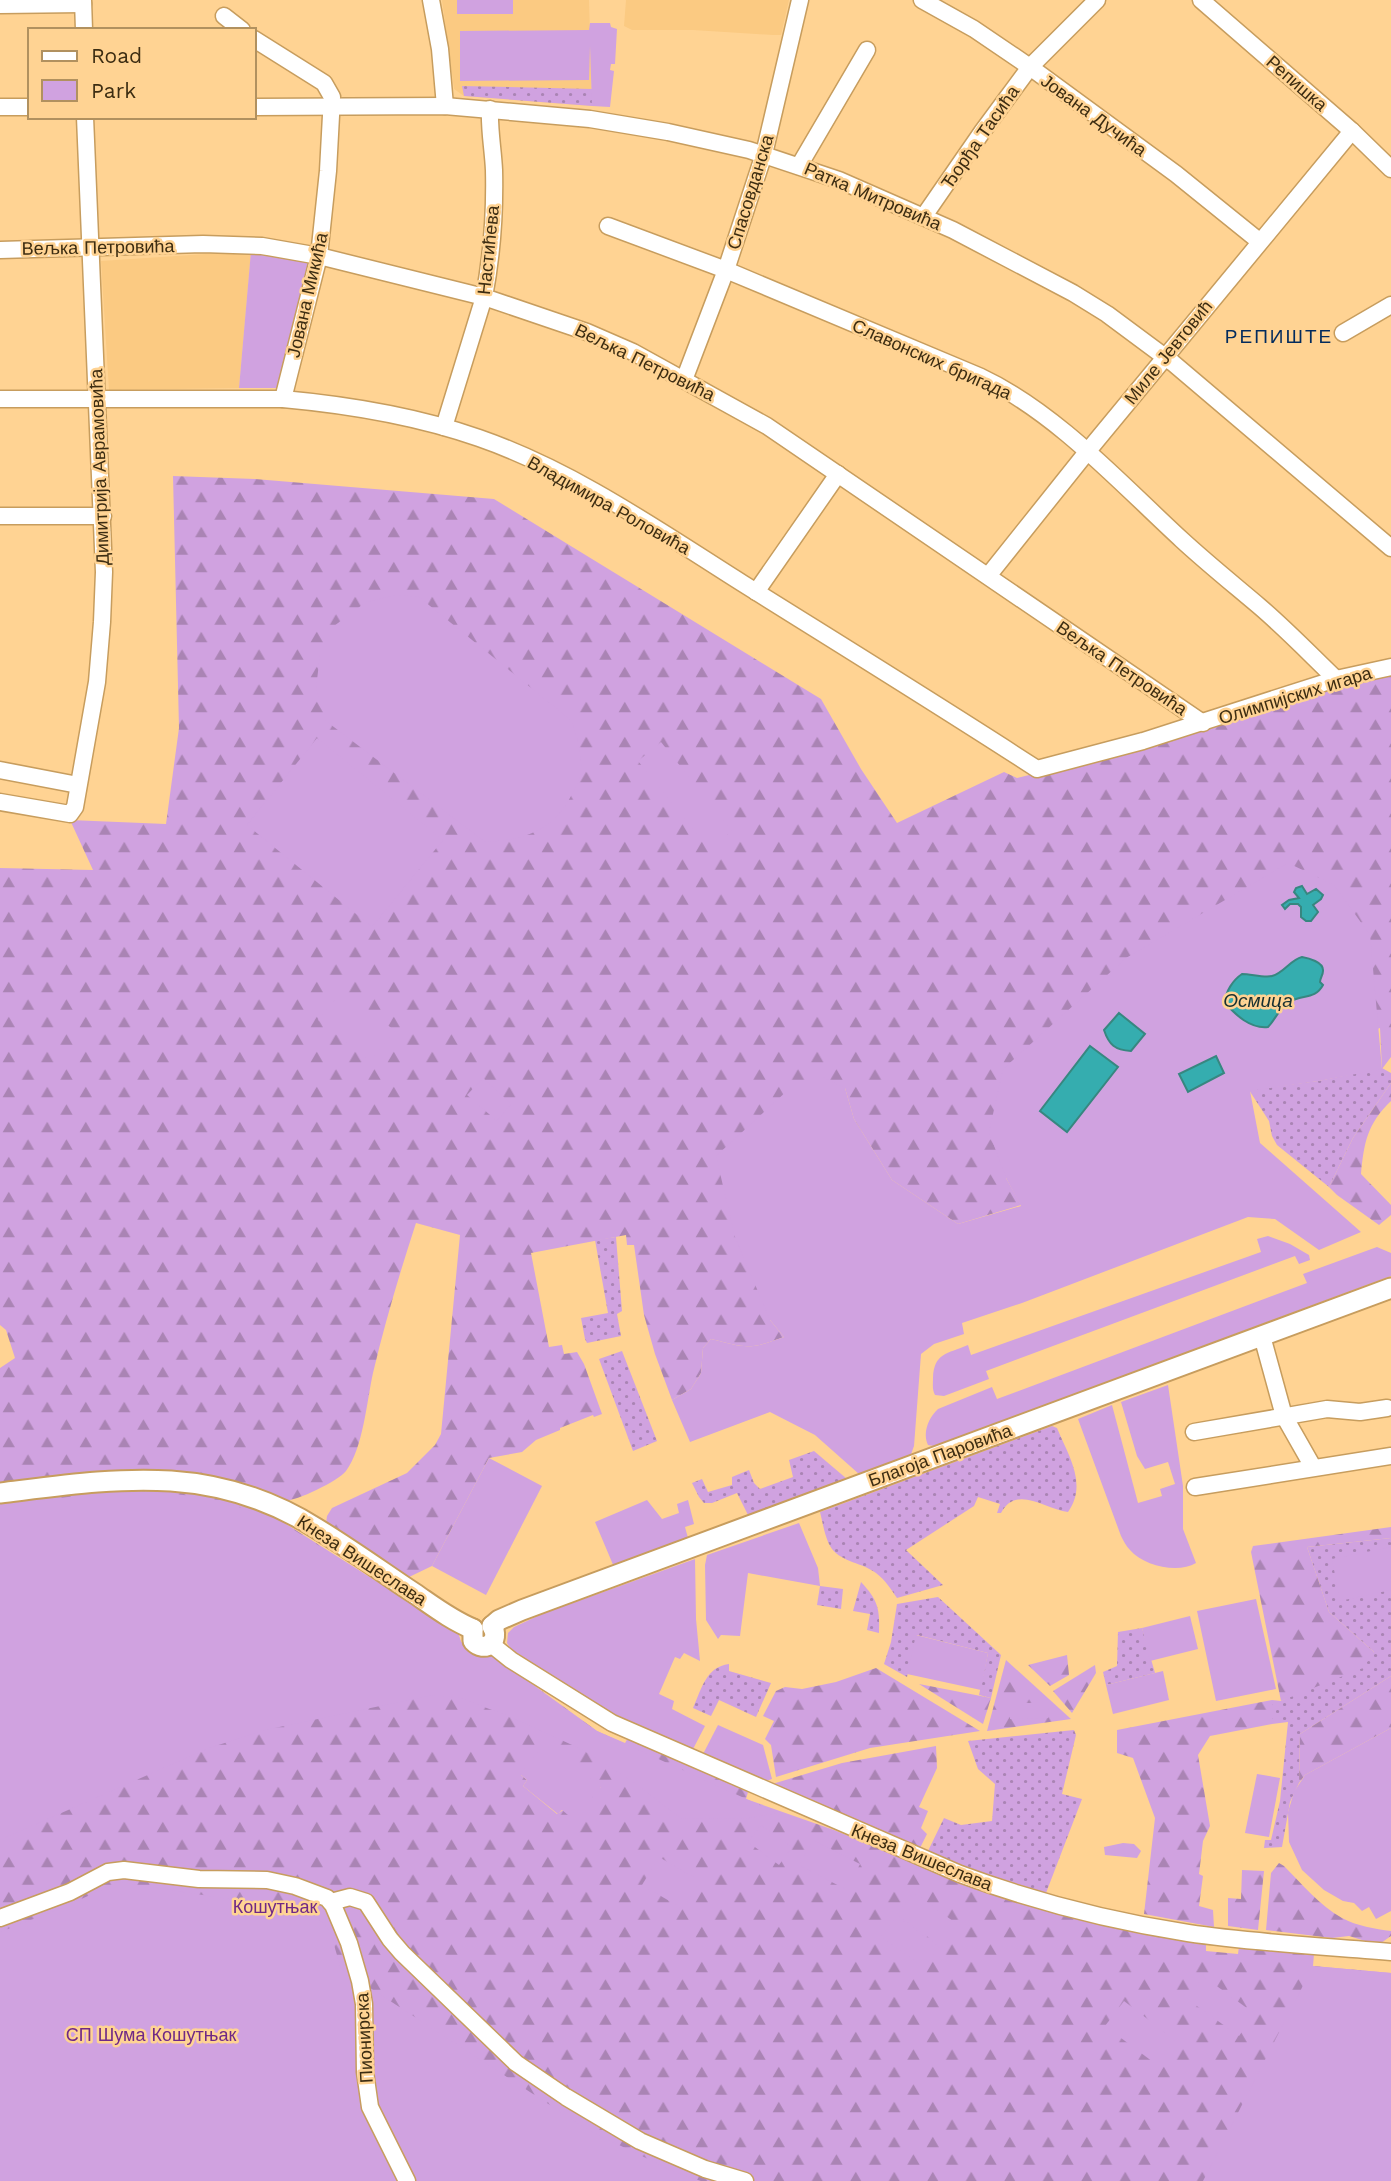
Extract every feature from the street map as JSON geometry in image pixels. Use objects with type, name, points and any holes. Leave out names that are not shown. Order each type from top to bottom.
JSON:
[{"type":"main road","name":"Благоја Паровића","points":[[485,1633],[499,1620],[522,1609],[1391,1288]]},
{"type":"main road","name":"Кнеза Вишеслава","points":[[0,1493],[89,1482],[150,1479],[196,1483],[243,1494],[285,1511],[316,1528],[439,1610],[485,1633]]},
{"type":"street","points":[[431,0],[440,50],[445,106]]},
{"type":"street","name":"Спасовданска","points":[[684,380],[726,270],[764,154],[800,0]]},
{"type":"street","name":"Јована Дучића","points":[[922,0],[974,29],[1030,67],[1176,174],[1259,241]]},
{"type":"street","name":"Ђорђа Тасића","points":[[924,216],[1030,67],[1097,0]]},
{"type":"street","name":"Репишка","points":[[1201,0],[1352,131],[1391,169]]},
{"type":"street","points":[[0,5],[83,2],[84,28]]},
{"type":"street","points":[[224,16],[239,28]]},
{"type":"street","points":[[256,40],[326,85],[332,97],[332,107]]},
{"type":"street","points":[[799,166],[867,50]]},
{"type":"street","name":"Ратка Митровића","points":[[256,107],[445,106],[558,115],[620,123],[708,140],[799,166],[924,216],[1085,300],[1165,356],[1391,548]]},
{"type":"street","points":[[0,107],[28,107]]},
{"type":"street","name":"Јована Микића","points":[[283,399],[319,256],[332,107]]},
{"type":"street","name":"Настићева","points":[[444,427],[484,297],[490,263],[494,169],[490,109]]},
{"type":"street","name":"Димитрија Аврамовића","points":[[0,802],[70,814],[75,807],[101,648],[103,516],[85,119]]},
{"type":"street","name":"Миле Јевтовић","points":[[988,576],[1259,241],[1352,131]]},
{"type":"street","name":"Славонских бригада","points":[[608,226],[726,270],[995,384],[1037,411],[1087,452],[1336,679]]},
{"type":"street","name":"Вељка Петровића","points":[[0,250],[203,244],[262,246],[319,256],[484,297],[587,332],[633,352],[767,426],[1203,723]]},
{"type":"street","points":[[1343,333],[1391,305]]},
{"type":"street","name":"Владимира Роловића","points":[[0,398],[283,399],[352,408],[444,427],[482,439],[576,483],[639,519],[1037,769]]},
{"type":"street","points":[[756,592],[838,474]]},
{"type":"street","points":[[0,516],[103,516]]},
{"type":"street","name":"Олимпијских игара","points":[[1037,769],[1203,723],[1336,679],[1391,667]]},
{"type":"street","points":[[0,770],[78,785]]},
{"type":"street","points":[[1262,1336],[1284,1416],[1313,1467]]},
{"type":"street","points":[[1194,1432],[1326,1409],[1360,1412],[1387,1408]]},
{"type":"street","points":[[1195,1487],[1391,1456]]},
{"type":"street","name":"Кнеза Вишеслава","points":[[485,1633],[505,1656],[612,1723],[810,1811],[993,1886],[1047,1903],[1176,1931],[1391,1952]]},
{"type":"street","points":[[0,1918],[70,1892],[108,1872],[124,1870],[199,1879],[267,1880],[295,1886],[327,1899],[351,1897],[366,1902],[390,1940],[402,1953],[516,2063],[566,2097],[640,2141],[705,2169],[745,2181]]},
{"type":"street","name":"Пионирска","points":[[327,1899],[349,1943],[360,1981],[364,2004],[365,2072],[370,2107],[407,2181]]},
{"type":"shaded area","points":[[442,0],[589,0],[592,106],[464,96],[454,89]]},
{"type":"shaded area","points":[[626,0],[789,0],[781,35],[773,35],[693,30],[632,30],[624,26]]},
{"type":"shaded area","points":[[251,251],[239,388],[109,390],[101,261]]},
{"type":"green space","points":[[457,0],[513,0],[513,14],[457,14]]},
{"type":"green space","points":[[590,23],[610,23],[611,27],[617,29],[615,64],[611,64],[610,70],[614,71],[610,107],[592,106],[590,46],[589,80],[460,81],[460,31],[589,30]]},
{"type":"green space","points":[[462,86],[592,89],[592,106],[464,96]]},
{"type":"green space","points":[[251,251],[310,263],[280,388],[239,388]]},
{"type":"green space","name":"Кошутњак","points":[[173,476],[255,479],[494,499],[821,699],[861,769],[897,823],[1004,772],[1017,778],[1078,763],[1391,675],[1391,1057],[1382,1069],[1380,1028],[1006,1178],[1021,1205],[958,1224],[892,1180],[854,1119],[845,1088],[770,1320],[784,1337],[748,1346],[711,1339],[703,1348],[701,1373],[691,1389],[672,1400],[644,1315],[634,1245],[627,1245],[626,1235],[531,1253],[549,1347],[562,1345],[564,1354],[577,1352],[602,1414],[560,1428],[536,1440],[522,1452],[489,1458],[432,1566],[407,1578],[326,1524],[332,1508],[407,1473],[435,1445],[441,1434],[460,1235],[416,1223],[383,1335],[364,1424],[352,1462],[342,1475],[326,1485],[298,1498],[284,1501],[275,1517],[458,1633],[461,1642],[477,1653],[506,1665],[597,1731],[625,1743],[628,1738],[748,1792],[746,1799],[834,1830],[1004,1899],[1164,1938],[1206,1944],[1206,1951],[1238,1954],[1239,1946],[1314,1954],[1313,1966],[1391,1973],[1391,2181],[0,2181],[0,1368],[15,1358],[6,1330],[0,1325],[0,868],[93,870],[70,820],[166,824],[179,728]],"holes":[[[521,1775],[601,1787],[557,1814],[523,1786],[527,1780]]]},
{"type":"green space","points":[[397,595],[419,597],[572,721],[581,755],[579,778],[564,808],[546,826],[524,836],[485,842],[326,721],[316,689],[320,654],[334,626],[366,602]]},
{"type":"green space","points":[[317,738],[443,840],[372,927],[247,825]]},
{"type":"green space","points":[[661,742],[732,831],[709,849],[638,761]]},
{"type":"green space","points":[[1288,863],[1334,885],[1370,935],[1382,1069],[1250,1091],[1260,1143],[1361,1232],[1319,1250],[1275,1219],[1248,1217],[962,1323],[964,1334],[934,1344],[921,1354],[914,1446],[910,1457],[859,1474],[815,1435],[770,1412],[690,1442],[672,1400],[691,1389],[701,1373],[703,1348],[711,1339],[748,1346],[784,1337],[770,1320],[735,1237],[716,1156],[788,1090],[818,1075],[845,1088],[854,1119],[892,1180],[958,1224],[1021,1206],[1006,1178],[989,1132],[1003,1069],[1126,958]]},
{"type":"green space","points":[[343,989],[395,1031],[370,1061],[318,1020]]},
{"type":"green space","points":[[1382,1068],[1391,1073],[1391,1083],[1353,1138],[1329,1187],[1277,1145],[1269,1121],[1249,1090],[1318,1081]]},
{"type":"green space","points":[[483,1078],[511,1104],[497,1121],[467,1095]]},
{"type":"green space","points":[[1391,1083],[1391,1101],[1368,1134],[1361,1174],[1391,1205],[1391,1215],[1379,1225],[1329,1187],[1353,1138]]},
{"type":"green space","points":[[1268,1236],[1290,1244],[1309,1255],[1310,1260],[1299,1264],[1295,1256],[986,1371],[989,1379],[944,1396],[935,1395],[934,1370],[939,1359],[948,1353],[968,1345],[971,1355],[1261,1252],[1257,1239]]},
{"type":"green space","points":[[616,1237],[622,1311],[617,1314],[621,1336],[587,1343],[581,1318],[608,1313],[595,1240]]},
{"type":"green space","points":[[1377,1247],[1391,1253],[1391,1276],[934,1446],[928,1445],[927,1425],[938,1409],[992,1387],[997,1399],[1307,1283],[1303,1274]]},
{"type":"green space","points":[[622,1351],[657,1441],[633,1451],[599,1359]]},
{"type":"green space","points":[[1168,1385],[1183,1486],[1183,1529],[1196,1563],[1180,1568],[1152,1564],[1136,1556],[1126,1545],[1078,1419],[1112,1405],[1138,1503],[1162,1496],[1160,1489],[1175,1484],[1168,1462],[1145,1469],[1137,1456],[1121,1402]]},
{"type":"green space","points":[[1052,1426],[1057,1428],[1071,1459],[1076,1480],[1074,1501],[1068,1512],[1023,1499],[1015,1500],[1001,1513],[997,1513],[1000,1504],[978,1497],[974,1506],[906,1550],[943,1585],[897,1598],[876,1573],[841,1557],[832,1549],[820,1512]]},
{"type":"green space","points":[[814,1451],[847,1479],[748,1515],[737,1493],[712,1503],[704,1503],[692,1483],[702,1479],[708,1492],[732,1485],[732,1477],[749,1470],[754,1483],[760,1489],[793,1477],[789,1460]]},
{"type":"green space","points":[[489,1458],[542,1486],[486,1595],[432,1566]]},
{"type":"green space","points":[[140,1491],[205,1497],[275,1518],[458,1633],[461,1642],[477,1653],[486,1652],[597,1731],[777,1813],[744,1819],[680,1818],[639,1786],[583,1750],[511,1717],[460,1698],[433,1695],[265,1730],[209,1748],[0,1840],[0,1506],[98,1493]]},
{"type":"green space","points":[[647,1500],[662,1519],[679,1513],[677,1504],[688,1500],[694,1524],[685,1527],[688,1538],[614,1567],[595,1522]]},
{"type":"green space","points":[[799,1523],[818,1568],[820,1586],[748,1573],[740,1636],[721,1635],[718,1639],[706,1620],[707,1555]]},
{"type":"green space","points":[[1391,1527],[1391,1538],[1307,1547],[1329,1612],[1374,1652],[1363,1668],[1281,1701],[1251,1552],[1253,1546]]},
{"type":"green space","points":[[1391,1538],[1391,1676],[1300,1734],[1299,1783],[1290,1802],[1282,1847],[1264,1848],[1265,1840],[1271,1840],[1280,1801],[1288,1722],[1272,1724],[1272,1700],[1281,1701],[1374,1652],[1329,1612],[1307,1547]]},
{"type":"green space","points":[[1391,1547],[1391,1590],[1340,1601],[1332,1559]]},
{"type":"green space","points":[[695,1559],[700,1661],[684,1653],[680,1659],[675,1657],[659,1694],[674,1701],[672,1709],[705,1726],[692,1751],[624,1722],[511,1649],[507,1643],[508,1633],[514,1627],[542,1614]]},
{"type":"green space","points":[[861,1582],[877,1605],[879,1633],[867,1630],[870,1614],[853,1611]]},
{"type":"green space","points":[[820,1586],[843,1589],[841,1609],[817,1605]]},
{"type":"green space","points":[[938,1597],[1001,1655],[991,1698],[979,1695],[988,1653],[917,1635],[907,1677],[884,1664],[891,1642],[897,1604]]},
{"type":"green space","points":[[1256,1599],[1276,1689],[1216,1701],[1197,1611]]},
{"type":"green space","points":[[1190,1616],[1198,1649],[1150,1661],[1142,1628]]},
{"type":"green space","points":[[1142,1628],[1155,1673],[1106,1685],[1103,1672],[1117,1666],[1118,1632]]},
{"type":"green space","points":[[916,1635],[988,1653],[981,1690],[907,1674]]},
{"type":"green space","points":[[1067,1655],[1069,1675],[1050,1686],[1028,1665]]},
{"type":"green space","points":[[1006,1660],[1071,1719],[987,1731]]},
{"type":"green space","points":[[729,1664],[729,1671],[771,1683],[756,1717],[719,1700],[711,1716],[693,1708],[710,1674]]},
{"type":"green space","points":[[1095,1665],[1096,1673],[1072,1713],[1053,1691]]},
{"type":"green space","points":[[876,1668],[980,1731],[870,1748],[776,1777],[771,1745],[765,1739],[774,1721],[763,1716],[776,1691],[785,1687],[802,1689],[836,1682]]},
{"type":"green space","points":[[1163,1671],[1169,1700],[1113,1714],[1106,1685]]},
{"type":"green space","points":[[1391,1676],[1391,1728],[1305,1775],[1299,1783],[1300,1734]]},
{"type":"green space","points":[[919,1684],[991,1698],[983,1724]]},
{"type":"green space","points":[[1272,1700],[1272,1724],[1210,1736],[1198,1755],[1210,1826],[1203,1841],[1199,1874],[1203,1876],[1199,1906],[1213,1910],[1214,1927],[1144,1914],[1155,1818],[1133,1758],[1117,1753],[1117,1730]]},
{"type":"green space","points":[[1010,1703],[1049,1703],[1048,1718],[1010,1719]]},
{"type":"green space","points":[[718,1725],[763,1745],[772,1779],[763,1782],[702,1756]]},
{"type":"green space","points":[[1391,1728],[1391,1911],[1376,1919],[1369,1907],[1362,1911],[1354,1903],[1343,1901],[1324,1890],[1302,1870],[1289,1842],[1288,1812],[1294,1792],[1305,1775]]},
{"type":"green space","points":[[1074,1730],[1076,1735],[1062,1794],[1082,1799],[1046,1893],[976,1871],[928,1851],[944,1818],[961,1825],[992,1821],[995,1784],[978,1769],[968,1741]]},
{"type":"green space","points":[[546,1742],[601,1787],[574,1820],[562,1810],[558,1814],[523,1786],[527,1780],[520,1774]]},
{"type":"green space","points":[[936,1746],[937,1768],[919,1807],[928,1811],[921,1828],[927,1834],[920,1848],[769,1785],[842,1763]]},
{"type":"green space","points":[[1257,1774],[1280,1778],[1269,1837],[1245,1833]]},
{"type":"green space","points":[[761,1825],[792,1847],[779,1865],[748,1842]]},
{"type":"green space","points":[[813,1840],[860,1864],[847,1890],[799,1865]]},
{"type":"green space","points":[[1134,1844],[1141,1851],[1137,1858],[1105,1855],[1104,1847]]},
{"type":"green space","points":[[659,1857],[700,1881],[683,1909],[642,1885]]},
{"type":"green space","points":[[1279,1863],[1334,1913],[1360,1925],[1391,1931],[1391,1936],[1378,1945],[1349,1936],[1332,1938],[1266,1930],[1271,1873]]},
{"type":"green space","points":[[1242,1870],[1264,1871],[1258,1930],[1228,1926],[1228,1898],[1241,1899]]},
{"type":"green space","name":"СП Шума Кошутњак","points":[[119,1882],[312,1912],[330,1931],[341,1969],[590,2131],[675,2172],[701,2181],[0,2181],[0,1932]]},
{"type":"green space","points":[[913,1892],[957,1924],[940,1946],[897,1914]]},
{"type":"green space","points":[[897,1916],[939,1947],[924,1968],[881,1936]]},
{"type":"green space","points":[[1313,1966],[1391,1973],[1391,2181],[1203,2181]]},
{"type":"green space","points":[[1203,1976],[1255,2014],[1239,2036],[1187,1999]]},
{"type":"green space","points":[[1124,2001],[1175,2040],[1157,2065],[1105,2026]]},
{"type":"water","points":[[1302,886],[1307,894],[1316,889],[1323,895],[1313,905],[1318,912],[1311,921],[1301,917],[1301,907],[1298,904],[1290,904],[1285,909],[1282,905],[1299,898],[1294,892]]},
{"type":"water","name":"Осмица","points":[[1302,957],[1321,965],[1323,971],[1320,982],[1323,985],[1316,993],[1286,1004],[1268,1027],[1249,1023],[1225,1003],[1230,987],[1242,974],[1272,976]]},
{"type":"water","points":[[1119,1013],[1145,1034],[1131,1051],[1113,1046],[1104,1030]]},
{"type":"water","points":[[1090,1046],[1118,1067],[1067,1132],[1040,1111]]},
{"type":"water","points":[[1216,1056],[1224,1073],[1188,1092],[1179,1074]]},
{"type":"district","name":"РЕПИШТЕ","points":[[1279,336]]}]
